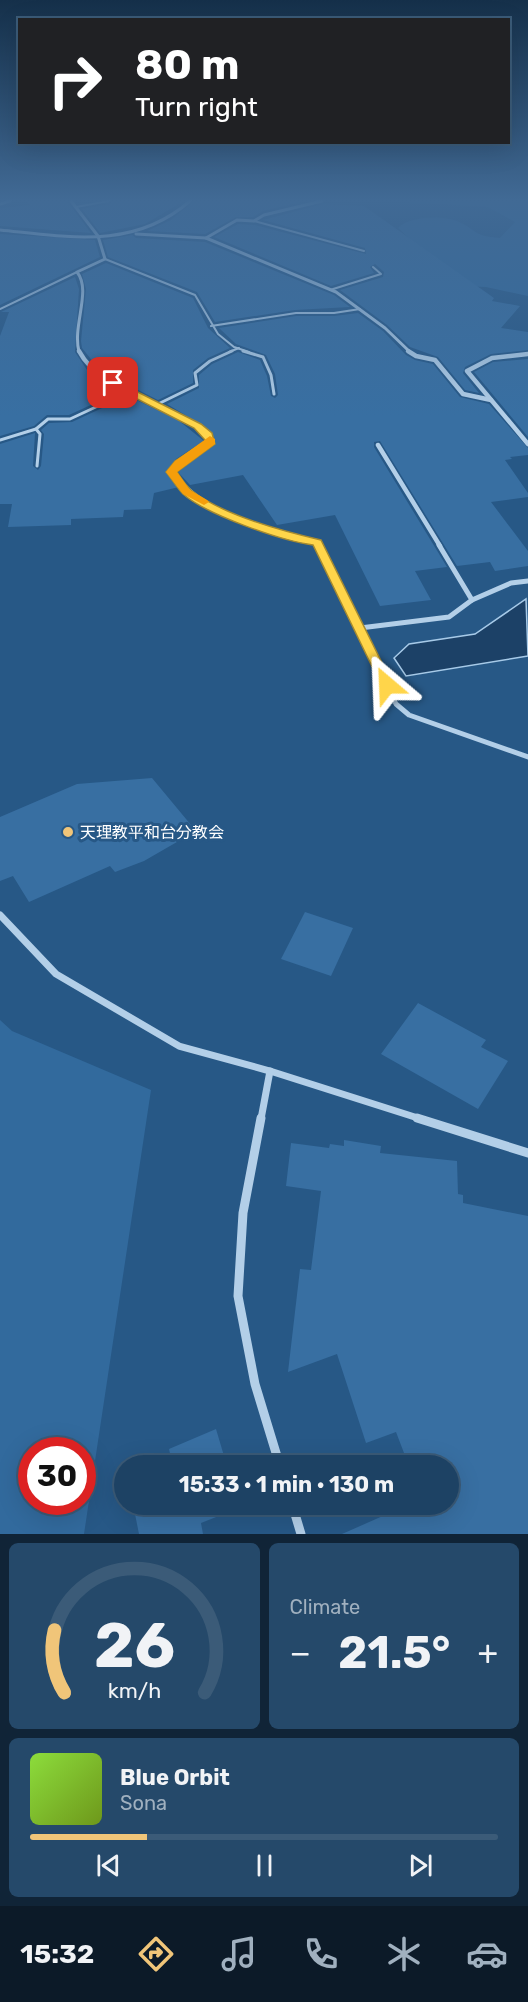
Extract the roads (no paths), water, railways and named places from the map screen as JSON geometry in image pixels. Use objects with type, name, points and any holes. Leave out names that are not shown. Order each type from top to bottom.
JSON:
[{"type":"street","points":[[78,273],[85,286],[75,321],[76,346],[92,368],[128,392],[197,426],[209,435],[211,442],[178,463],[171,472],[187,492],[208,504],[267,530],[299,540],[317,542],[396,704],[409,715],[528,757]]},
{"type":"street","points":[[288,273],[330,290],[385,327],[402,347],[416,356],[435,360],[463,394],[491,400]]},
{"type":"street","points":[[528,354],[492,358],[467,371],[528,444]]},
{"type":"street","points":[[378,446],[472,600]]},
{"type":"street","points":[[360,628],[449,617],[472,600],[511,583],[528,580]]},
{"type":"street","points":[[0,915],[56,974],[179,1046],[270,1071],[528,1153]]},
{"type":"street","points":[[270,1071],[243,1213],[238,1296],[255,1384],[277,1455]]},
{"type":"street","points":[[295,1515],[301,1534]]},
{"type":"lane","points":[[0,309],[14,300],[76,273]]},
{"type":"lane","points":[[139,273],[195,295],[211,326],[223,340],[238,348],[262,355],[272,367],[274,394]]},
{"type":"lane","points":[[330,290],[381,274],[379,273]]},
{"type":"lane","points":[[211,326],[296,313],[334,314],[360,309]]},
{"type":"lane","points":[[156,405],[196,384],[195,373],[198,369],[238,348]]},
{"type":"lane","points":[[0,440],[36,429],[48,419],[70,419],[128,392]]},
{"type":"lane","points":[[36,429],[40,434],[37,466]]},
{"type":"place","name":"天理教平和台分教会","points":[[68,832]]}]
